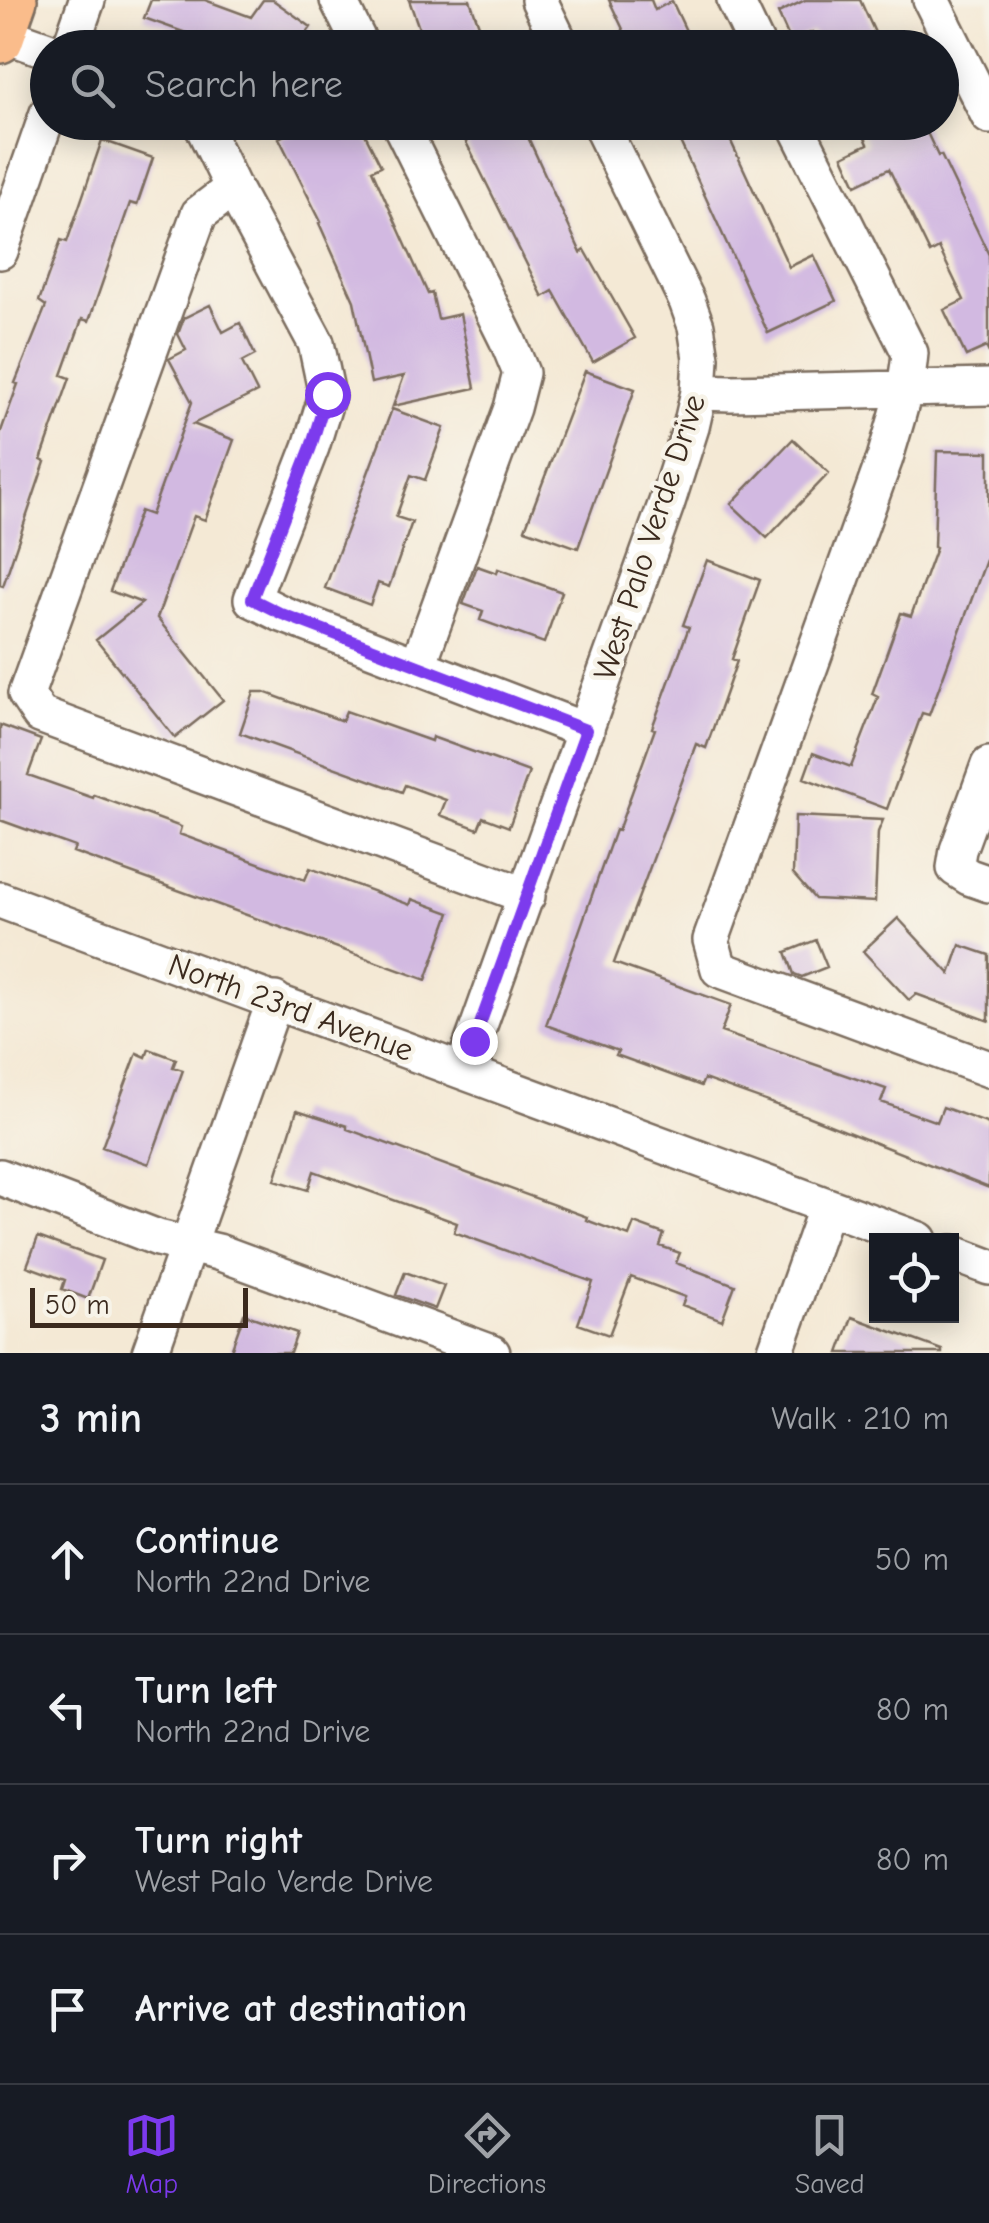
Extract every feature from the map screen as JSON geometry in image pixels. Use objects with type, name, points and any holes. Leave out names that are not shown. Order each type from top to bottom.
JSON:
[{"type":"street","points":[[76,30],[87,0]]},
{"type":"street","points":[[338,0],[353,30]]},
{"type":"street","points":[[538,0],[553,30]]},
{"type":"street","points":[[735,0],[749,30]]},
{"type":"street","points":[[932,0],[947,30]]},
{"type":"street","points":[[4,27],[30,41]]},
{"type":"street","points":[[959,55],[989,116]]},
{"type":"street","points":[[0,251],[38,140]]},
{"type":"street","points":[[210,140],[316,342],[327,394],[311,447],[252,599],[282,614],[586,730]]},
{"type":"street","points":[[408,140],[520,372],[512,408],[418,665]]},
{"type":"street","name":"West Palo Verde Drive","points":[[463,1070],[667,502],[700,392],[701,358],[687,301],[608,140]]},
{"type":"street","points":[[803,140],[910,353],[906,390],[711,940],[719,969],[989,1069]]},
{"type":"street","points":[[233,188],[199,214],[26,694],[40,715],[527,896]]},
{"type":"street","points":[[700,392],[989,387]]},
{"type":"street","points":[[989,765],[955,868],[989,884]]},
{"type":"street","name":"North 23rd Avenue","points":[[0,900],[900,1233]]},
{"type":"street","points":[[150,1353],[274,1000]]},
{"type":"street","points":[[0,1177],[158,1238],[218,1252],[471,1349]]},
{"type":"street","points":[[776,1353],[828,1206]]},
{"type":"street","points":[[959,1256],[989,1267]]},
{"type":"building","points":[[151,0],[205,0],[251,17],[263,0],[273,0],[311,27],[178,30],[144,18]]},
{"type":"building","points":[[409,0],[470,0],[481,30],[420,30]]},
{"type":"building","points":[[609,0],[651,0],[655,10],[672,1],[686,30],[623,30]]},
{"type":"building","points":[[805,0],[860,0],[874,30],[786,30],[778,13]]},
{"type":"building","points":[[102,140],[153,158],[137,205],[130,203],[89,321],[82,319],[62,375],[70,378],[3,586],[0,434],[18,384],[15,383],[46,306],[39,301],[61,240],[67,242]]},
{"type":"building","points":[[280,140],[368,140],[381,166],[372,170],[428,294],[432,293],[438,319],[460,314],[475,388],[393,406],[404,376],[371,383],[354,301],[321,222]]},
{"type":"building","points":[[465,140],[529,140],[581,253],[585,250],[635,338],[593,362],[553,291],[543,297]]},
{"type":"building","points":[[679,140],[730,140],[789,267],[814,255],[836,301],[768,333]]},
{"type":"building","points":[[866,140],[930,140],[938,156],[941,155],[989,255],[989,353],[986,347],[966,356],[944,310],[964,300],[939,248],[930,253],[889,169],[856,185],[843,156],[868,144]]},
{"type":"building","points":[[210,305],[223,332],[240,323],[255,355],[242,362],[257,392],[193,424],[234,440],[205,520],[194,516],[157,618],[223,700],[175,738],[96,640],[142,603],[110,591],[140,511],[151,515],[192,402],[169,359],[186,350],[178,334],[184,318]]},
{"type":"building","points":[[585,371],[635,389],[578,548],[525,529]]},
{"type":"building","points":[[392,409],[444,428],[425,480],[411,475],[396,517],[412,522],[389,587],[378,583],[370,605],[325,588]]},
{"type":"building","points":[[793,439],[829,473],[767,538],[731,504]]},
{"type":"building","points":[[937,451],[989,452],[989,552],[929,715],[922,713],[887,809],[804,778],[813,753],[851,767],[878,697],[872,694],[901,613],[911,616],[936,548]]},
{"type":"building","points":[[707,560],[760,580],[706,748],[696,744],[614,963],[731,1005],[721,1032],[886,1089],[881,1102],[937,1122],[943,1107],[989,1124],[989,1188],[807,1116],[704,1079],[701,1086],[546,1025],[655,729],[652,728],[689,627],[683,625]]},
{"type":"building","points":[[477,566],[497,573],[498,569],[562,592],[544,643],[480,620],[483,611],[463,604]]},
{"type":"building","points":[[254,692],[264,692],[342,721],[346,711],[529,772],[509,827],[483,817],[478,829],[440,815],[446,800],[405,785],[402,792],[240,733]]},
{"type":"building","points":[[0,725],[41,740],[28,775],[181,827],[179,834],[305,880],[310,868],[410,905],[412,899],[450,913],[426,980],[73,852],[75,847],[0,820]]},
{"type":"building","points":[[795,816],[883,820],[878,832],[875,902],[815,899],[793,874]]},
{"type":"building","points":[[898,918],[950,974],[960,945],[989,955],[989,1021],[916,994],[909,1000],[863,951]]},
{"type":"building","points":[[816,940],[827,967],[802,977],[794,974],[786,952]]},
{"type":"building","points":[[149,1049],[176,1059],[173,1067],[183,1070],[149,1164],[102,1147],[137,1053],[146,1057]]},
{"type":"building","points":[[297,1110],[629,1236],[634,1223],[664,1234],[660,1246],[680,1253],[676,1263],[735,1285],[722,1320],[682,1305],[685,1297],[631,1277],[609,1335],[578,1324],[593,1282],[454,1232],[457,1223],[314,1171],[308,1190],[275,1180]]},
{"type":"building","points":[[38,1237],[102,1260],[88,1299],[62,1289],[65,1280],[27,1266]]},
{"type":"building","points":[[405,1272],[444,1286],[435,1309],[396,1295]]},
{"type":"building","points":[[244,1314],[297,1333],[290,1353],[230,1353]]},
{"type":"building","points":[[852,1317],[942,1350],[942,1353],[839,1353]]},
{"type":"route","points":[[327,394],[311,447],[252,599],[282,614],[586,730],[474,1041]]}]
